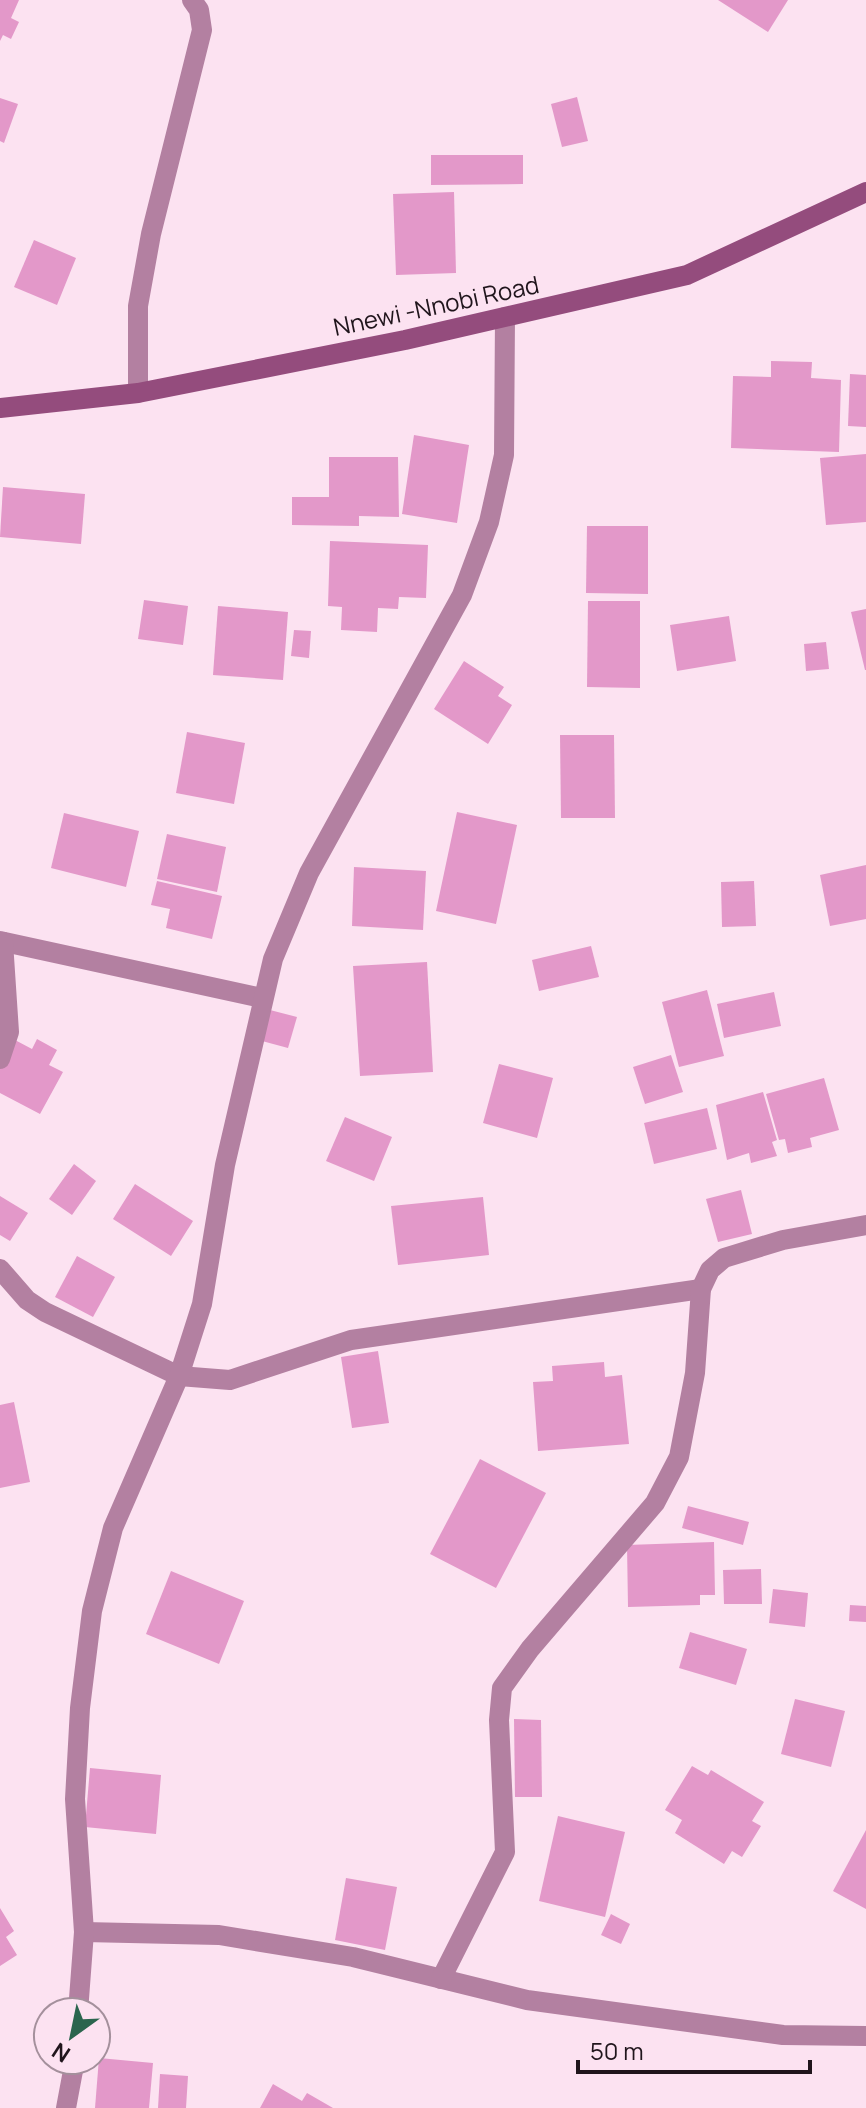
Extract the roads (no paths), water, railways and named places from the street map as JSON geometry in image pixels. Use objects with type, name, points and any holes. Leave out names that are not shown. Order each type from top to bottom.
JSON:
[{"type":"main road","name":"Nnewi -Nnobi Road","points":[[0,408],[138,393],[505,317],[687,275],[866,192]]},
{"type":"street","points":[[138,393],[138,306],[151,234],[202,30],[199,10],[192,0]]},
{"type":"street","points":[[79,1996],[84,1932],[75,1799],[80,1708],[92,1611],[113,1528],[179,1376],[202,1304],[225,1165],[273,959],[309,873],[449,620],[489,522],[504,455],[505,317]]},
{"type":"street","points":[[0,1059],[9,1032],[2,942],[262,998]]},
{"type":"street","points":[[441,1979],[505,1852],[499,1720],[502,1688],[530,1649],[655,1503],[679,1457],[695,1373],[701,1289],[710,1270],[724,1258],[783,1240],[866,1225]]},
{"type":"street","points":[[0,1269],[27,1300],[45,1312],[179,1376],[230,1380],[351,1340],[701,1289]]},
{"type":"street","points":[[84,1932],[219,1935],[353,1957],[527,2000],[783,2035],[866,2036]]},
{"type":"street","points":[[66,2108],[72,2076]]}]
